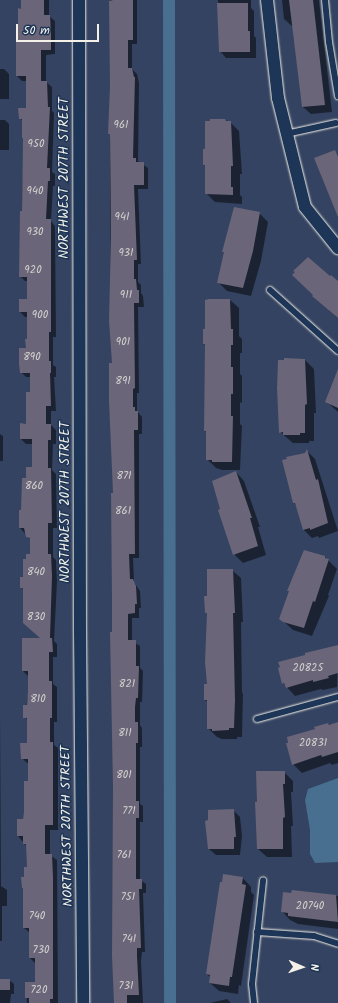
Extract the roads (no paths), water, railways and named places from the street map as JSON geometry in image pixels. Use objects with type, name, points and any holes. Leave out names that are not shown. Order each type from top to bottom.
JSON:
[{"type":"street","name":"NORTHWEST 207TH STREET","points":[[79,0],[80,631],[83,1003]]},
{"type":"street","points":[[267,0],[278,98],[305,207],[338,248]]},
{"type":"lane","points":[[325,0],[329,42],[338,96]]},
{"type":"lane","points":[[286,134],[337,123]]},
{"type":"lane","points":[[270,290],[338,351]]},
{"type":"lane","points":[[257,719],[338,697]]},
{"type":"lane","points":[[254,1003],[252,984],[263,881]]},
{"type":"lane","points":[[258,932],[314,936],[338,944]]},
{"type":"water","points":[[338,778],[338,862],[315,863],[310,854],[310,830],[305,800],[308,789]]},
{"type":"waterway","points":[[169,0],[170,1003]]}]
